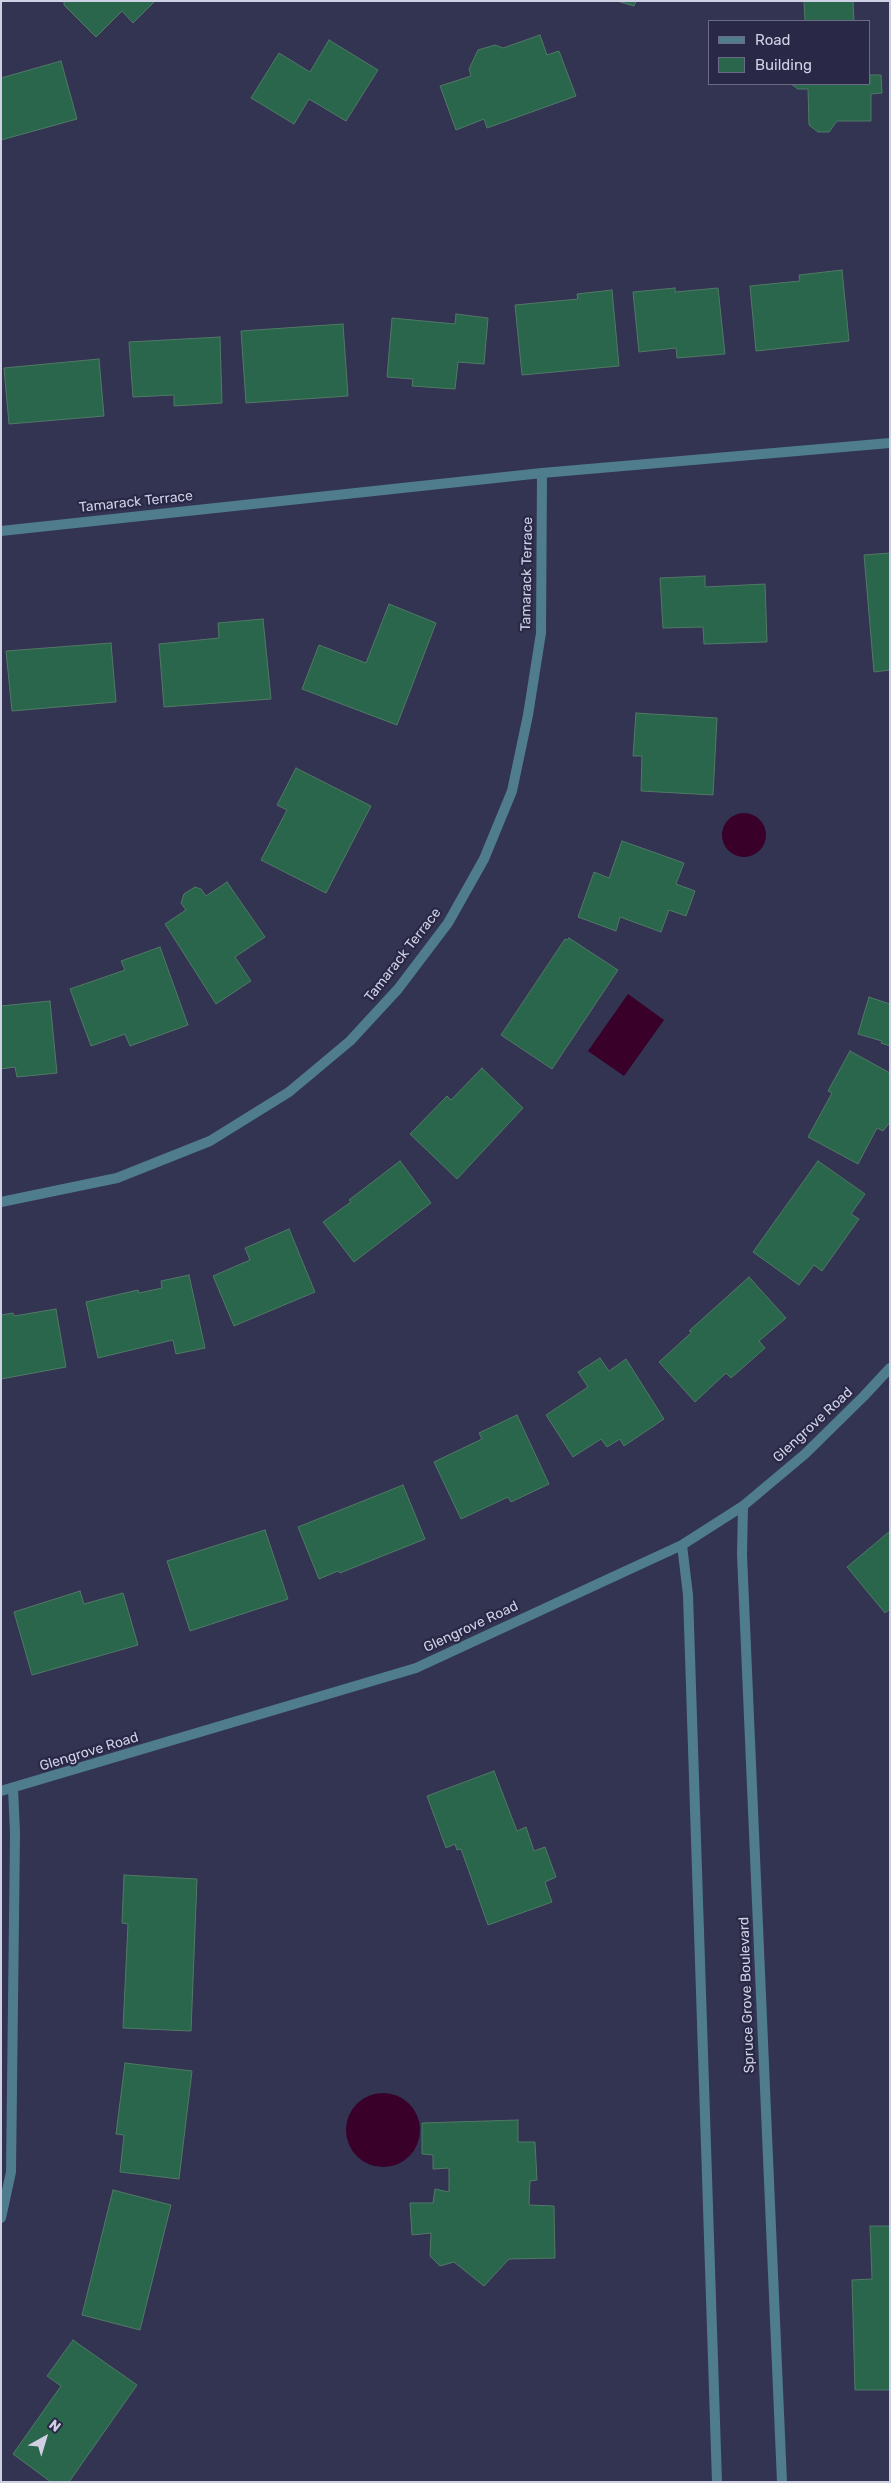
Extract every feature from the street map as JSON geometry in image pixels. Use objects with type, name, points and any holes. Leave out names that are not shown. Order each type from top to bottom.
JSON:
[{"type":"street","name":"Tamarack Terrace","points":[[1,531],[542,473],[890,443]]},
{"type":"street","name":"Tamarack Terrace","points":[[1,1202],[118,1178],[210,1141],[289,1092],[350,1041],[398,989],[448,923],[484,859],[512,791],[524,734],[541,632],[542,473]]},
{"type":"street","name":"Glengrove Road","points":[[1,1791],[416,1668],[682,1545],[743,1506],[805,1454],[890,1368]]},
{"type":"street","name":"Spruce Grove Boulevard","points":[[743,1506],[742,1564],[782,2482]]},
{"type":"street","points":[[682,1545],[688,1615],[717,2482]]},
{"type":"street","points":[[1,2218],[11,2172],[15,1833],[13,1788]]},
{"type":"shaded area","points":[[748,813],[760,819],[765,826],[765,844],[760,851],[753,856],[740,857],[732,854],[725,847],[722,831],[725,823],[732,816]]},
{"type":"shaded area","points":[[628,994],[664,1020],[624,1076],[588,1051]]},
{"type":"shaded area","points":[[383,2093],[397,2096],[409,2104],[417,2116],[420,2130],[417,2144],[409,2156],[397,2164],[383,2167],[369,2164],[357,2156],[349,2144],[346,2130],[349,2116],[357,2104],[369,2096]]},
{"type":"building","points":[[64,1],[155,1],[133,23],[122,11],[96,37],[64,5]]},
{"type":"building","points":[[617,1],[636,1],[634,6]]},
{"type":"building","points":[[804,1],[853,1],[854,20],[805,20]]},
{"type":"building","points":[[540,35],[547,55],[559,51],[576,96],[487,128],[484,119],[456,130],[440,86],[471,76],[469,69],[478,50],[495,45],[503,48]]},
{"type":"building","points":[[329,40],[378,70],[346,121],[309,99],[294,124],[251,98],[279,53],[310,72]]},
{"type":"building","points":[[61,61],[77,119],[1,140],[1,78]]},
{"type":"building","points":[[871,75],[881,75],[882,93],[871,94],[871,121],[837,121],[829,132],[818,132],[809,125],[808,89],[798,89],[792,85],[871,85]]},
{"type":"building","points":[[842,270],[849,341],[756,351],[750,286],[800,281],[799,275]]},
{"type":"building","points":[[675,288],[675,292],[718,288],[725,354],[677,358],[676,348],[639,352],[633,292]]},
{"type":"building","points":[[612,290],[619,366],[522,375],[515,305],[578,299],[577,294]]},
{"type":"building","points":[[456,314],[488,318],[484,364],[458,362],[455,389],[412,386],[413,379],[387,377],[392,318],[455,324]]},
{"type":"building","points":[[343,324],[348,396],[246,403],[241,331]]},
{"type":"building","points":[[220,337],[222,403],[174,406],[174,395],[133,397],[129,342]]},
{"type":"building","points":[[99,359],[104,416],[9,424],[4,368]]},
{"type":"building","points":[[890,553],[890,670],[874,672],[864,555]]},
{"type":"building","points":[[705,576],[705,587],[765,584],[767,642],[704,644],[703,627],[663,628],[660,578]]},
{"type":"building","points":[[389,604],[436,623],[397,725],[302,689],[319,645],[366,663]]},
{"type":"building","points":[[263,619],[271,699],[164,707],[159,644],[219,638],[218,623]]},
{"type":"building","points":[[111,643],[116,702],[12,711],[6,651]]},
{"type":"building","points":[[636,713],[717,718],[713,795],[641,791],[642,756],[633,756]]},
{"type":"building","points":[[296,768],[371,806],[326,893],[261,860],[287,810],[277,805]]},
{"type":"building","points":[[622,841],[684,863],[676,884],[695,891],[686,916],[669,910],[661,932],[620,917],[616,931],[578,917],[594,872],[609,878]]},
{"type":"building","points":[[227,882],[265,937],[235,957],[251,981],[216,1004],[165,924],[186,910],[181,903],[184,894],[195,887],[201,889],[206,896]]},
{"type":"building","points":[[569,938],[618,970],[552,1069],[501,1035],[565,939]]},
{"type":"building","points":[[160,947],[188,1025],[130,1046],[125,1034],[91,1046],[70,989],[125,970],[121,961]]},
{"type":"building","points":[[869,997],[890,1004],[890,1046],[881,1043],[882,1041],[858,1034]]},
{"type":"building","points":[[50,1001],[57,1073],[17,1077],[15,1067],[1,1069],[1,1006]]},
{"type":"building","points":[[850,1051],[890,1073],[890,1122],[883,1131],[877,1128],[858,1164],[808,1137],[832,1093],[828,1091]]},
{"type":"building","points":[[482,1068],[523,1108],[457,1179],[410,1134],[447,1096],[451,1100]]},
{"type":"building","points":[[400,1161],[431,1203],[354,1262],[323,1222],[351,1202],[349,1200]]},
{"type":"building","points":[[818,1161],[865,1194],[851,1214],[859,1219],[822,1271],[814,1265],[799,1285],[753,1252]]},
{"type":"building","points":[[289,1229],[315,1292],[234,1326],[213,1276],[250,1260],[245,1248]]},
{"type":"building","points":[[189,1275],[205,1348],[176,1354],[173,1340],[98,1358],[86,1302],[138,1290],[139,1293],[162,1288],[161,1281]]},
{"type":"building","points":[[749,1277],[786,1318],[759,1341],[765,1348],[731,1378],[726,1373],[695,1402],[659,1362],[692,1332],[689,1331]]},
{"type":"building","points":[[56,1309],[66,1367],[1,1379],[1,1315],[13,1313],[14,1316]]},
{"type":"building","points":[[600,1358],[609,1371],[626,1359],[664,1419],[624,1446],[620,1439],[607,1447],[601,1439],[573,1457],[546,1415],[588,1387],[578,1372]]},
{"type":"building","points":[[517,1415],[549,1484],[511,1502],[508,1497],[461,1519],[434,1462],[482,1439],[479,1433]]},
{"type":"building","points":[[403,1485],[425,1539],[340,1573],[338,1571],[319,1579],[298,1527]]},
{"type":"building","points":[[265,1530],[288,1599],[190,1631],[167,1561]]},
{"type":"building","points":[[890,1531],[890,1609],[885,1613],[847,1567]]},
{"type":"building","points":[[80,1591],[84,1604],[123,1593],[138,1645],[32,1675],[14,1612]]},
{"type":"building","points":[[494,1771],[517,1831],[526,1827],[534,1851],[545,1847],[556,1877],[545,1882],[552,1902],[488,1925],[461,1849],[457,1850],[455,1844],[446,1848],[427,1796]]},
{"type":"building","points":[[124,1875],[197,1879],[191,2031],[123,2028],[128,1924],[122,1923]]},
{"type":"building","points":[[125,2063],[192,2071],[179,2179],[120,2172],[124,2135],[116,2134]]},
{"type":"building","points":[[518,2120],[518,2142],[535,2142],[537,2180],[530,2181],[529,2205],[554,2206],[555,2258],[509,2259],[484,2286],[454,2262],[440,2266],[430,2256],[431,2233],[412,2235],[410,2203],[433,2203],[435,2189],[449,2192],[449,2168],[433,2169],[433,2155],[422,2154],[422,2123]]},
{"type":"building","points":[[113,2190],[171,2205],[140,2330],[82,2315]]},
{"type":"building","points":[[870,2226],[890,2226],[890,2390],[855,2390],[852,2280],[872,2279]]},
{"type":"building","points":[[73,2340],[137,2385],[69,2482],[51,2482],[13,2454],[61,2386],[47,2376]]}]
